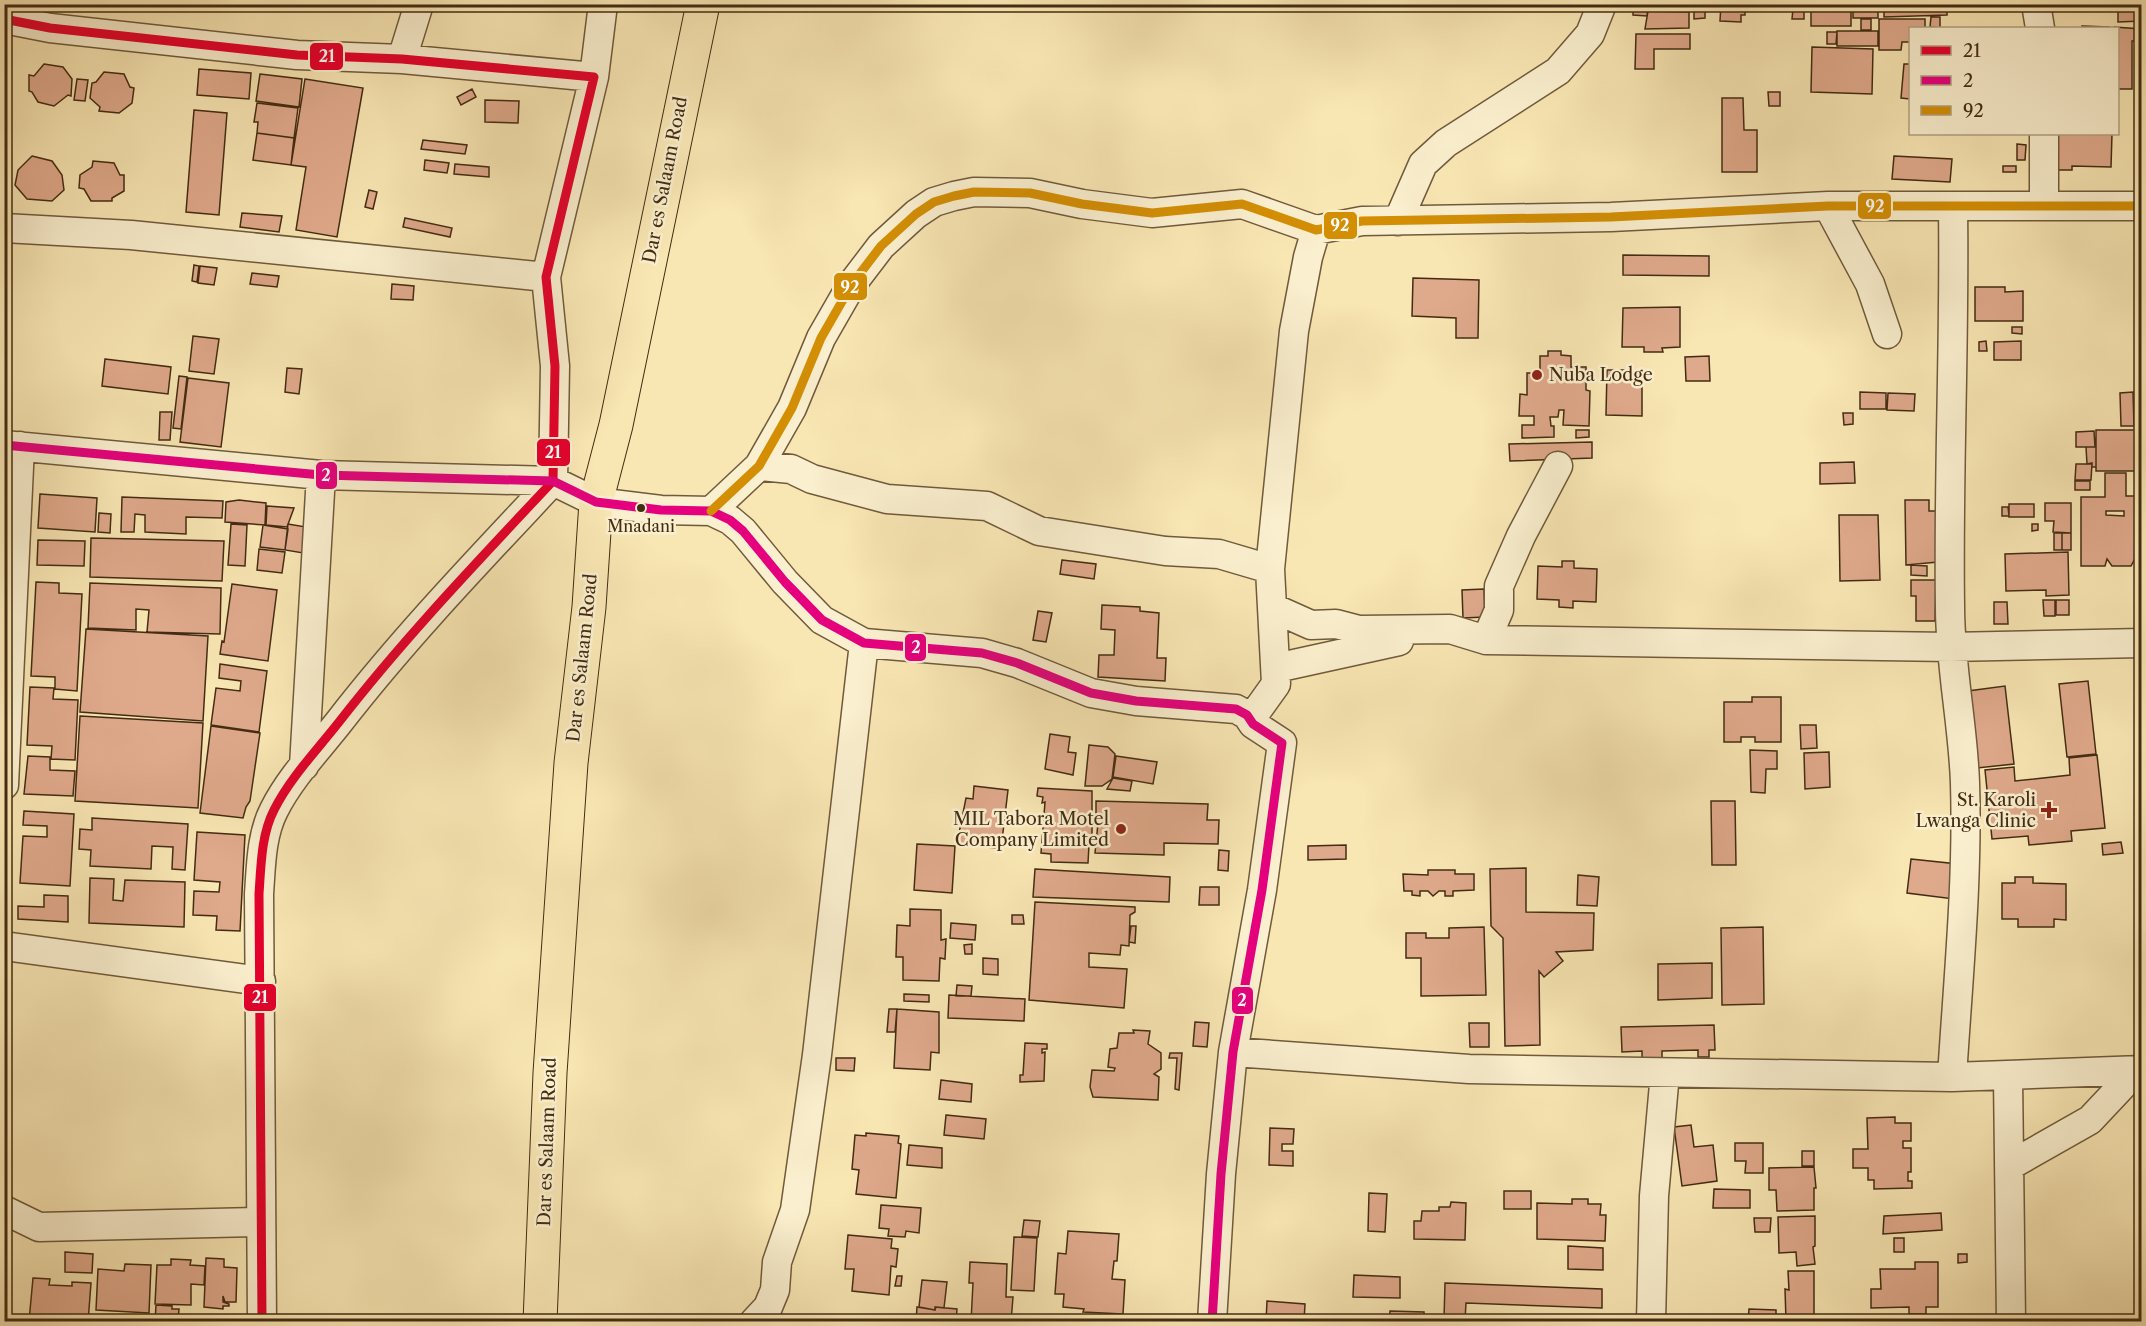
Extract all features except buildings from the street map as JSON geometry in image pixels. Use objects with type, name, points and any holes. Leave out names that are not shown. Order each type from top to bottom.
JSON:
[{"type":"highway","name":"Dar es Salaam Road","points":[[540,1322],[550,1061],[571,763],[589,607],[596,502],[616,425],[703,4]]},
{"type":"street","points":[[402,59],[418,4]]},
{"type":"street","points":[[262,1322],[259,894],[265,838],[274,811],[304,766],[436,606],[553,481],[555,366],[546,277],[594,77],[603,4]]},
{"type":"street","points":[[1398,221],[1423,164],[1446,143],[1558,71],[1572,58],[1590,34],[1602,4]]},
{"type":"street","points":[[2036,4],[2040,27]]},
{"type":"street","points":[[4,19],[50,28],[286,54],[402,59],[594,77]]},
{"type":"street","points":[[2044,135],[2044,206]]},
{"type":"street","points":[[711,511],[759,466],[792,408],[821,338],[852,284],[881,246],[934,202],[974,192],[1030,193],[1082,204],[1152,213],[1242,204],[1316,230],[1362,220],[1611,217],[1828,206],[1953,208],[2142,206]]},
{"type":"street","points":[[1828,206],[1870,284],[1887,334]]},
{"type":"street","points":[[1952,1077],[1965,852],[1965,781],[1950,646],[1949,501],[1955,320],[1953,208]]},
{"type":"street","points":[[4,228],[131,235],[546,277]]},
{"type":"street","points":[[1251,719],[1276,684],[1270,569],[1294,331],[1308,257],[1316,230]]},
{"type":"street","points":[[4,785],[12,445],[321,475],[553,481],[596,502],[661,510],[711,511],[730,520],[743,531],[785,582],[822,620],[864,643],[982,652],[1017,663],[1091,693],[1136,701],[1236,709],[1251,719],[1253,724],[1282,743],[1262,890],[1233,1052],[1221,1174],[1212,1322]]},
{"type":"street","points":[[759,466],[791,469],[812,479],[887,499],[926,504],[987,506],[1039,531],[1165,551],[1219,554],[1270,569]]},
{"type":"street","points":[[1486,640],[1499,610],[1499,586],[1503,575],[1558,466]]},
{"type":"street","points":[[304,766],[321,475]]},
{"type":"street","points":[[1273,608],[1311,625],[1336,624],[1359,630],[1450,629],[1486,640],[1950,646],[2142,643]]},
{"type":"street","points":[[1276,668],[1450,629]]},
{"type":"street","points":[[754,1322],[768,1307],[775,1290],[777,1262],[795,1210],[817,1055],[864,643]]},
{"type":"street","points":[[4,946],[261,981]]},
{"type":"street","points":[[1233,1052],[1469,1069],[1665,1073],[2008,1077],[2139,1070]]},
{"type":"street","points":[[2009,1166],[2090,1120],[2139,1070]]},
{"type":"street","points":[[1651,1322],[1654,1196],[1665,1073]]},
{"type":"street","points":[[2008,1077],[2012,1322]]},
{"type":"street","points":[[4,1210],[39,1227],[261,1222]]},
{"type":"transit line","name":"21","points":[[4,19],[50,28],[297,55],[402,59],[594,77],[546,277],[555,366],[553,481],[443,599],[364,690],[304,764],[274,810],[266,830],[259,894],[262,1322]]},
{"type":"transit line","name":"92","points":[[711,511],[759,466],[792,408],[821,338],[852,284],[881,246],[916,214],[934,202],[954,196],[974,192],[1030,193],[1082,204],[1152,213],[1242,204],[1316,230],[1362,221],[1611,217],[1828,206],[2142,206]]},
{"type":"transit line","name":"2","points":[[4,445],[321,475],[553,481],[596,502],[661,510],[711,511],[730,520],[743,531],[785,582],[822,620],[864,643],[982,653],[1017,663],[1091,693],[1136,701],[1236,709],[1247,715],[1253,724],[1282,743],[1262,890],[1233,1052],[1221,1174],[1212,1322]]},
{"type":"place","name":"Nuba Lodge","points":[[1537,375]]},
{"type":"place","name":"Mnadani","points":[[641,508]]},
{"type":"place","name":"St. Karoli Lwanga Clinic","points":[[2049,810]]},
{"type":"place","name":"MIL Tabora Motel Company Limited","points":[[1121,829]]}]
